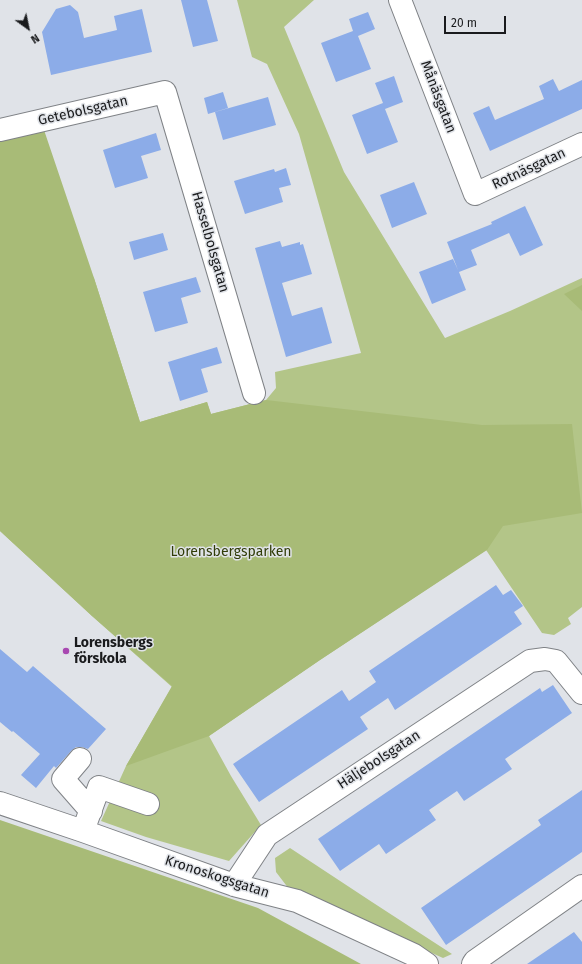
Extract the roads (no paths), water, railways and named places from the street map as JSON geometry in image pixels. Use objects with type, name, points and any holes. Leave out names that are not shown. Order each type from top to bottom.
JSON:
[{"type":"street","name":"Månäsgatan","points":[[400,0],[475,194]]},
{"type":"street","name":"Getebolsgatan","points":[[0,130],[166,92]]},
{"type":"street","name":"Hasselbolsgatan","points":[[166,92],[254,393]]},
{"type":"street","name":"Rotnäsgatan","points":[[475,194],[582,144]]},
{"type":"street","name":"Häljebolsgatan","points":[[234,885],[267,835],[530,661],[545,659],[556,661],[582,693]]},
{"type":"street","points":[[80,759],[63,779],[91,811]]},
{"type":"street","points":[[83,831],[99,787],[148,804]]},
{"type":"street","name":"Kronoskogsgatan","points":[[0,803],[234,885],[297,901],[414,955],[427,964]]},
{"type":"street","points":[[473,964],[475,961],[582,886]]},
{"type":"place","name":"Lorensbergs förskola","points":[[66,651]]},
{"type":"park label","name":"Lorensbergsparken","points":[[231,552]]}]
